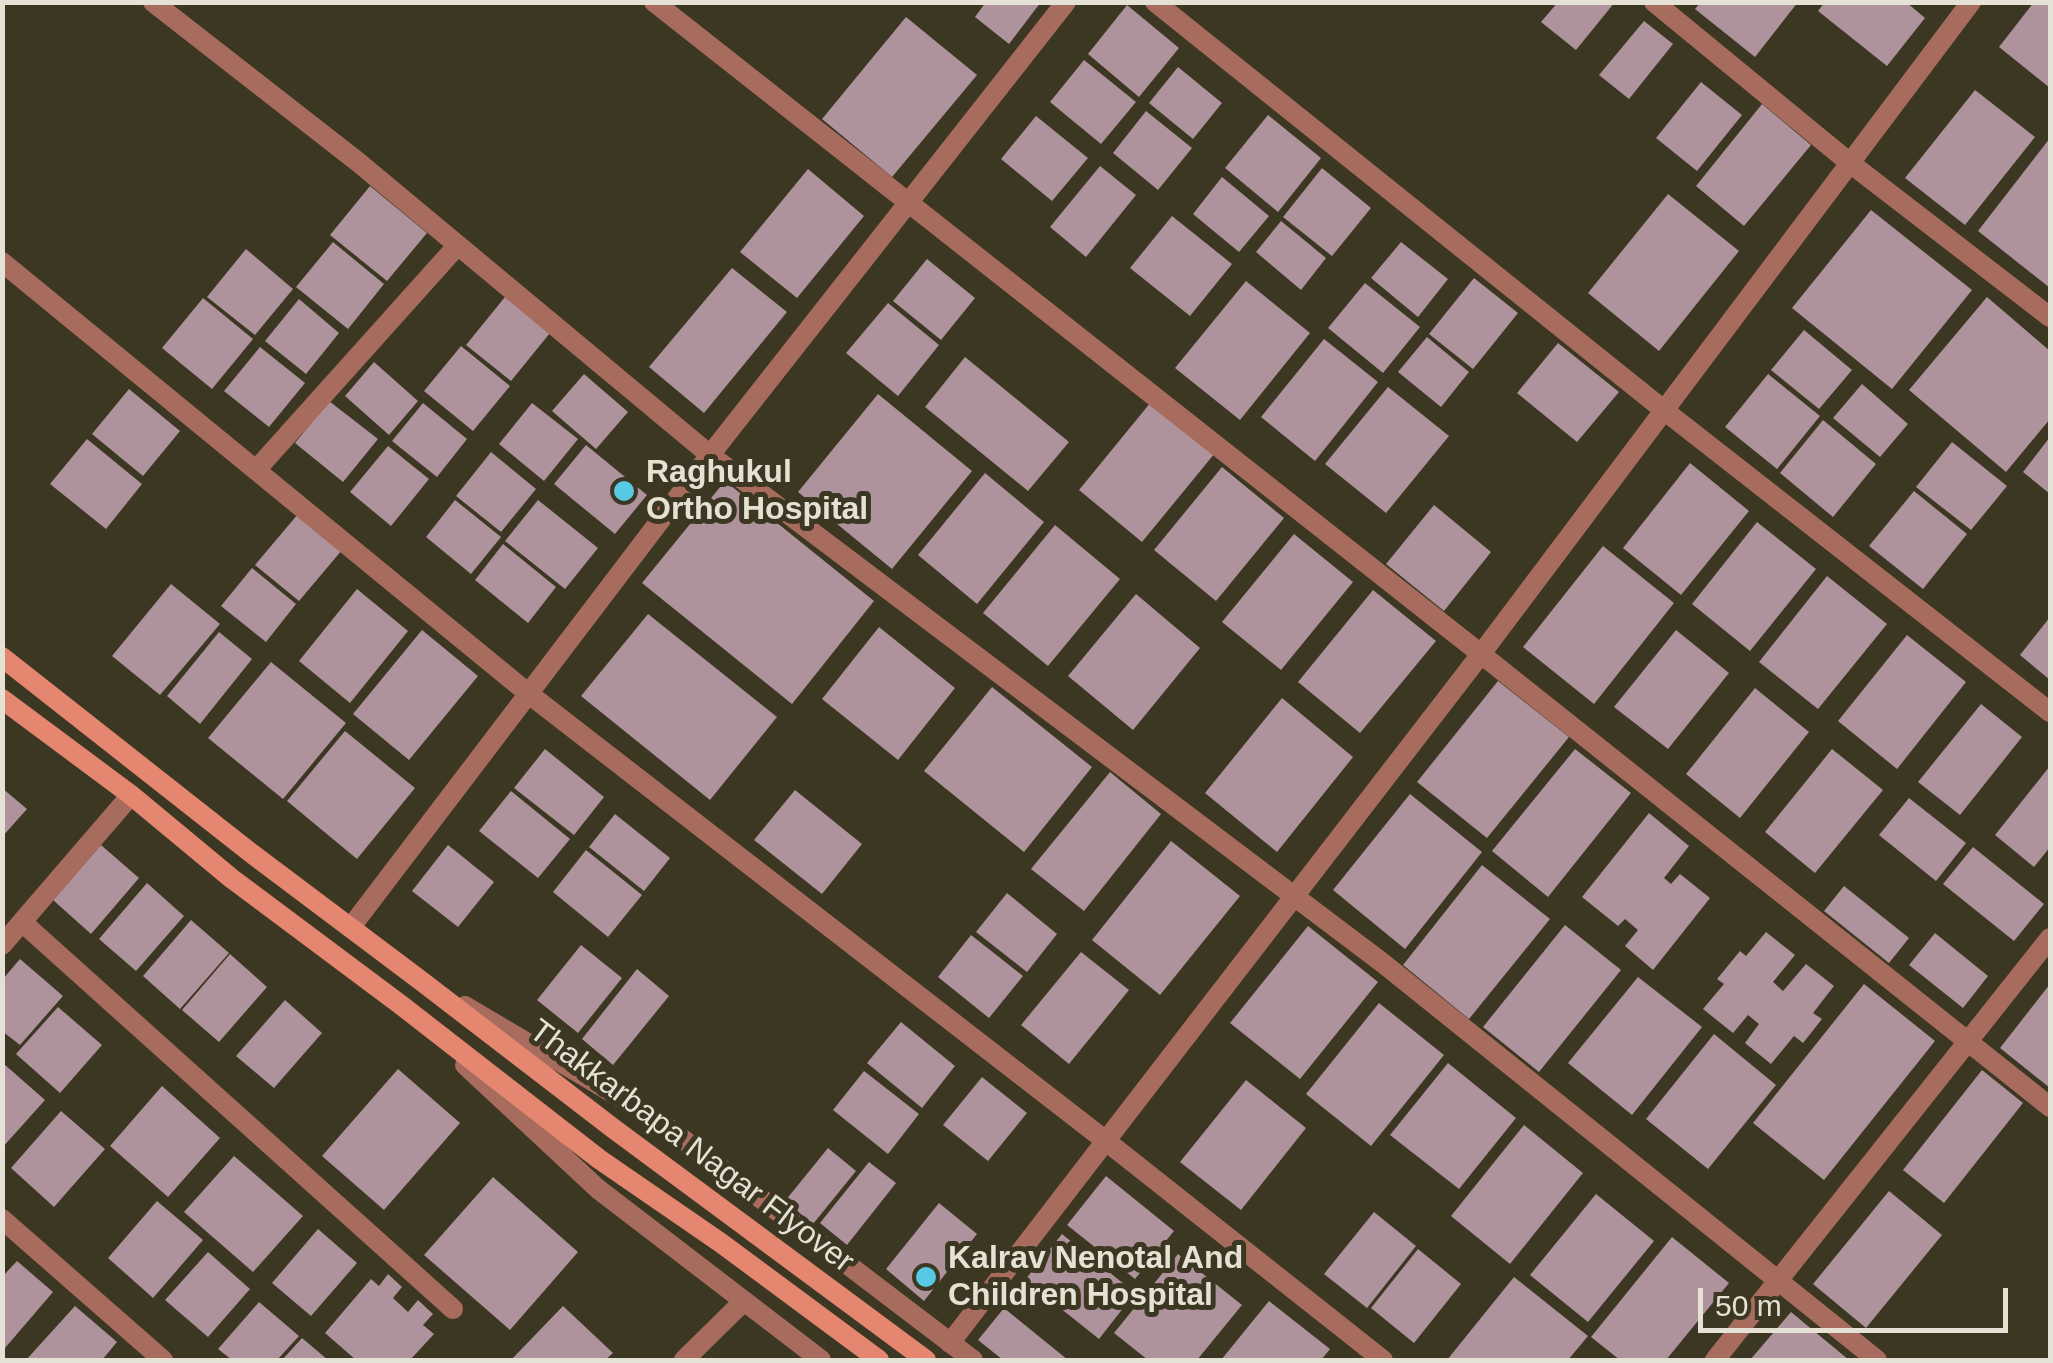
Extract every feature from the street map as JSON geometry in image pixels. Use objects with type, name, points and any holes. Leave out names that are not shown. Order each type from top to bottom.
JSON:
[{"type":"main road","name":"Thakkarbapa Nagar Flyover","points":[[2,656],[251,854],[926,1360]]},
{"type":"main road","name":"Thakkarbapa Nagar Flyover","points":[[2,699],[598,1159],[721,1243],[879,1360]]},
{"type":"street","points":[[154,2],[358,162],[710,455],[1384,964],[1878,1360]]},
{"type":"street","points":[[654,2],[2050,1107]]},
{"type":"street","points":[[350,928],[710,455],[1066,2]]},
{"type":"street","points":[[1155,2],[1664,411],[2050,712]]},
{"type":"street","points":[[1654,2],[1850,162],[2050,317]]},
{"type":"street","points":[[950,1343],[1482,654],[1971,2]]},
{"type":"street","points":[[256,470],[457,246]]},
{"type":"street","points":[[2,262],[528,694],[1382,1360]]},
{"type":"street","points":[[2,945],[131,795]]},
{"type":"street","points":[[22,922],[453,1309]]},
{"type":"street","points":[[1715,1360],[2050,938]]},
{"type":"street","points":[[420,980],[655,1118],[973,1360]]},
{"type":"street","points":[[401,1005],[598,1189],[821,1360]]},
{"type":"street","points":[[2,1220],[163,1360]]},
{"type":"street","points":[[684,1360],[744,1301]]},
{"type":"building","points":[[986,2],[1041,2],[1009,44],[975,17]]},
{"type":"building","points":[[1558,2],[1615,2],[1576,50],[1541,22]]},
{"type":"building","points":[[1701,2],[1798,2],[1755,57],[1695,9]]},
{"type":"building","points":[[1825,2],[1906,2],[1925,18],[1887,66],[1818,11]]},
{"type":"building","points":[[2034,2],[2050,2],[2050,88],[1999,47]]},
{"type":"building","points":[[1127,5],[1179,48],[1139,97],[1088,54]]},
{"type":"building","points":[[906,17],[977,75],[892,177],[822,119]]},
{"type":"building","points":[[1644,21],[1673,44],[1629,99],[1599,75]]},
{"type":"building","points":[[1084,60],[1136,102],[1101,144],[1050,102]]},
{"type":"building","points":[[1178,67],[1222,103],[1193,139],[1149,103]]},
{"type":"building","points":[[1701,82],[1742,115],[1697,171],[1656,138]]},
{"type":"building","points":[[1975,90],[2035,137],[1965,225],[1905,178]]},
{"type":"building","points":[[1762,104],[1811,145],[1744,226],[1696,186]]},
{"type":"building","points":[[1146,111],[1192,148],[1158,190],[1113,153]]},
{"type":"building","points":[[1268,115],[1321,158],[1278,212],[1225,168]]},
{"type":"building","points":[[1036,116],[1088,158],[1052,201],[1001,159]]},
{"type":"building","points":[[2050,138],[2050,288],[1978,231]]},
{"type":"building","points":[[1100,166],[1136,195],[1086,257],[1050,227]]},
{"type":"building","points":[[1322,168],[1371,208],[1332,256],[1283,217]]},
{"type":"building","points":[[808,169],[864,216],[797,298],[740,252]]},
{"type":"building","points":[[1222,177],[1269,216],[1239,252],[1193,214]]},
{"type":"building","points":[[370,186],[427,233],[387,281],[330,235]]},
{"type":"building","points":[[1668,194],[1739,251],[1659,351],[1588,293]]},
{"type":"building","points":[[1871,210],[1972,290],[1892,389],[1792,308]]},
{"type":"building","points":[[1172,216],[1232,264],[1190,316],[1130,268]]},
{"type":"building","points":[[1281,221],[1326,258],[1301,290],[1256,252]]},
{"type":"building","points":[[333,242],[384,284],[348,329],[296,287]]},
{"type":"building","points":[[1401,242],[1448,279],[1418,317],[1371,278]]},
{"type":"building","points":[[246,249],[293,289],[255,335],[207,297]]},
{"type":"building","points":[[927,259],[975,298],[941,340],[893,301]]},
{"type":"building","points":[[732,268],[787,312],[704,413],[649,367]]},
{"type":"building","points":[[1474,278],[1518,313],[1473,369],[1429,334]]},
{"type":"building","points":[[1246,281],[1310,333],[1240,420],[1175,368]]},
{"type":"building","points":[[1365,283],[1420,327],[1383,373],[1328,328]]},
{"type":"building","points":[[505,297],[550,333],[511,381],[466,345]]},
{"type":"building","points":[[1987,297],[2050,351],[2050,419],[2006,472],[1909,390]]},
{"type":"building","points":[[203,298],[253,339],[212,389],[162,348]]},
{"type":"building","points":[[299,299],[339,333],[306,374],[265,341]]},
{"type":"building","points":[[888,303],[939,345],[898,396],[846,353]]},
{"type":"building","points":[[1804,330],[1852,370],[1819,409],[1771,370]]},
{"type":"building","points":[[1427,337],[1469,372],[1441,407],[1398,372]]},
{"type":"building","points":[[1324,339],[1378,382],[1315,461],[1261,417]]},
{"type":"building","points":[[1558,343],[1619,392],[1577,442],[1517,393]]},
{"type":"building","points":[[461,346],[510,386],[473,431],[424,391]]},
{"type":"building","points":[[260,347],[305,383],[269,427],[224,391]]},
{"type":"building","points":[[965,357],[1069,442],[1028,491],[925,407]]},
{"type":"building","points":[[374,362],[418,401],[389,435],[345,396]]},
{"type":"building","points":[[584,374],[628,412],[596,449],[552,411]]},
{"type":"building","points":[[1768,374],[1820,416],[1777,469],[1725,427]]},
{"type":"building","points":[[1862,384],[1908,424],[1880,457],[1833,418]]},
{"type":"building","points":[[1388,387],[1449,436],[1386,513],[1325,464]]},
{"type":"building","points":[[129,389],[180,431],[143,476],[92,434]]},
{"type":"building","points":[[878,394],[972,471],[892,569],[798,492]]},
{"type":"building","points":[[329,401],[378,439],[343,482],[295,443]]},
{"type":"building","points":[[1151,402],[1215,453],[1142,542],[1079,490]]},
{"type":"building","points":[[423,403],[467,439],[437,477],[392,441]]},
{"type":"building","points":[[532,403],[578,439],[544,481],[499,444]]},
{"type":"building","points":[[1823,420],[1876,464],[1833,517],[1780,473]]},
{"type":"building","points":[[2050,437],[2050,494],[2023,472]]},
{"type":"building","points":[[87,439],[142,484],[106,529],[50,484]]},
{"type":"building","points":[[1952,442],[2007,486],[1971,530],[1916,487]]},
{"type":"building","points":[[586,445],[647,495],[615,534],[554,484]]},
{"type":"building","points":[[388,446],[429,479],[391,526],[350,492]]},
{"type":"building","points":[[491,452],[536,489],[501,532],[456,496]]},
{"type":"building","points":[[1690,463],[1749,511],[1681,595],[1623,548]]},
{"type":"building","points":[[1222,467],[1284,518],[1216,601],[1154,550]]},
{"type":"building","points":[[985,473],[1044,522],[977,604],[918,555]]},
{"type":"building","points":[[725,481],[874,601],[792,704],[642,583]]},
{"type":"building","points":[[1914,491],[1967,534],[1923,589],[1869,546]]},
{"type":"building","points":[[455,500],[501,537],[471,574],[426,537]]},
{"type":"building","points":[[538,500],[598,548],[565,589],[505,541]]},
{"type":"building","points":[[1434,505],[1491,552],[1444,611],[1386,564]]},
{"type":"building","points":[[298,514],[342,550],[299,601],[255,565]]},
{"type":"building","points":[[1757,522],[1816,569],[1750,651],[1692,604]]},
{"type":"building","points":[[1055,525],[1120,579],[1048,666],[983,613]]},
{"type":"building","points":[[1294,534],[1353,582],[1281,670],[1222,622]]},
{"type":"building","points":[[503,544],[556,587],[528,623],[475,580]]},
{"type":"building","points":[[1603,546],[1674,603],[1594,704],[1523,647]]},
{"type":"building","points":[[252,568],[296,604],[266,642],[221,606]]},
{"type":"building","points":[[1827,576],[1887,624],[1818,709],[1759,662]]},
{"type":"building","points":[[171,584],[220,624],[160,695],[112,656]]},
{"type":"building","points":[[357,589],[408,631],[350,703],[299,661]]},
{"type":"building","points":[[1373,590],[1436,641],[1360,733],[1298,682]]},
{"type":"building","points":[[1136,594],[1200,648],[1133,730],[1068,676]]},
{"type":"building","points":[[648,614],[777,717],[710,800],[581,696]]},
{"type":"building","points":[[2050,617],[2050,680],[2020,655]]},
{"type":"building","points":[[879,627],[955,688],[898,760],[822,699]]},
{"type":"building","points":[[422,630],[478,676],[409,760],[353,714]]},
{"type":"building","points":[[1676,630],[1729,673],[1668,749],[1614,707]]},
{"type":"building","points":[[219,632],[252,659],[200,724],[167,696]]},
{"type":"building","points":[[1907,635],[1966,682],[1897,769],[1838,721]]},
{"type":"building","points":[[271,662],[346,723],[283,799],[208,738]]},
{"type":"building","points":[[1498,681],[1569,737],[1487,838],[1417,782]]},
{"type":"building","points":[[992,687],[1092,767],[1024,852],[924,771]]},
{"type":"building","points":[[1755,688],[1809,732],[1740,818],[1686,774]]},
{"type":"building","points":[[1282,698],[1353,757],[1277,852],[1205,793]]},
{"type":"building","points":[[1981,704],[2022,737],[1960,815],[1918,782]]},
{"type":"building","points":[[345,731],[415,788],[357,859],[287,801]]},
{"type":"building","points":[[545,749],[604,797],[574,835],[514,788]]},
{"type":"building","points":[[1575,749],[1631,793],[1548,897],[1492,851]]},
{"type":"building","points":[[1832,749],[1883,790],[1815,873],[1765,832]]},
{"type":"building","points":[[2050,766],[2050,847],[2034,867],[1995,835]]},
{"type":"building","points":[[1110,772],[1161,814],[1084,911],[1031,869]]},
{"type":"building","points":[[2,788],[27,809],[2,837]]},
{"type":"building","points":[[795,790],[862,844],[822,894],[754,840]]},
{"type":"building","points":[[511,791],[570,839],[538,878],[479,831]]},
{"type":"building","points":[[1410,794],[1482,852],[1405,949],[1333,890]]},
{"type":"building","points":[[1909,798],[1966,843],[1936,881],[1879,835]]},
{"type":"building","points":[[1649,813],[1689,846],[1664,878],[1671,884],[1680,874],[1710,898],[1653,970],[1625,946],[1638,930],[1625,919],[1618,926],[1582,897]]},
{"type":"building","points":[[615,814],[670,858],[644,891],[589,847]]},
{"type":"building","points":[[1171,841],[1240,896],[1160,995],[1092,940]]},
{"type":"building","points":[[101,845],[139,878],[91,934],[53,900]]},
{"type":"building","points":[[448,845],[494,882],[458,927],[412,891]]},
{"type":"building","points":[[1973,847],[2044,904],[2014,941],[1943,884]]},
{"type":"building","points":[[586,850],[642,895],[608,937],[553,892]]},
{"type":"building","points":[[1482,865],[1550,919],[1469,1019],[1403,965]]},
{"type":"building","points":[[147,883],[184,916],[136,971],[99,939]]},
{"type":"building","points":[[1844,886],[1909,938],[1889,963],[1824,911]]},
{"type":"building","points":[[1007,893],[1057,934],[1027,972],[976,932]]},
{"type":"building","points":[[191,920],[229,953],[180,1009],[143,976]]},
{"type":"building","points":[[1565,925],[1621,970],[1539,1072],[1483,1027]]},
{"type":"building","points":[[1308,926],[1378,982],[1300,1079],[1230,1023]]},
{"type":"building","points":[[1766,932],[1795,955],[1773,982],[1783,991],[1806,964],[1834,986],[1813,1013],[1822,1019],[1803,1043],[1794,1036],[1771,1064],[1745,1043],[1759,1024],[1748,1015],[1733,1033],[1703,1009],[1724,984],[1717,979],[1740,951],[1746,956]]},
{"type":"building","points":[[1935,933],[1988,976],[1963,1008],[1909,965]]},
{"type":"building","points":[[971,935],[1023,976],[989,1018],[938,977]]},
{"type":"building","points":[[581,945],[622,978],[578,1033],[537,1000]]},
{"type":"building","points":[[1081,952],[1129,990],[1069,1064],[1021,1025]]},
{"type":"building","points":[[230,954],[267,987],[219,1042],[182,1010]]},
{"type":"building","points":[[20,959],[63,996],[20,1045],[2,1031],[2,980]]},
{"type":"building","points":[[637,969],[669,996],[613,1065],[582,1039]]},
{"type":"building","points":[[1638,977],[1702,1027],[1632,1115],[1568,1063]]},
{"type":"building","points":[[1864,984],[1935,1041],[1824,1180],[1753,1123]]},
{"type":"building","points":[[2050,984],[2050,1088],[2000,1048]]},
{"type":"building","points":[[285,1000],[322,1033],[274,1088],[236,1056]]},
{"type":"building","points":[[1379,1003],[1444,1055],[1371,1146],[1306,1094]]},
{"type":"building","points":[[58,1007],[102,1045],[60,1093],[16,1054]]},
{"type":"building","points":[[901,1022],[955,1066],[922,1108],[867,1063]]},
{"type":"building","points":[[1714,1034],[1776,1085],[1708,1169],[1646,1119]]},
{"type":"building","points":[[1448,1063],[1516,1118],[1459,1189],[1390,1135]]},
{"type":"building","points":[[2,1065],[45,1100],[2,1148]]},
{"type":"building","points":[[398,1069],[460,1123],[384,1210],[322,1156]]},
{"type":"building","points":[[1982,1070],[2023,1103],[1944,1203],[1903,1170]]},
{"type":"building","points":[[864,1071],[919,1114],[888,1154],[833,1110]]},
{"type":"building","points":[[982,1077],[1027,1113],[988,1161],[943,1125]]},
{"type":"building","points":[[1246,1080],[1306,1128],[1241,1210],[1180,1162]]},
{"type":"building","points":[[162,1086],[220,1138],[168,1197],[110,1146]]},
{"type":"building","points":[[61,1111],[105,1149],[54,1207],[11,1168]]},
{"type":"building","points":[[1524,1125],[1583,1173],[1510,1264],[1451,1216]]},
{"type":"building","points":[[828,1148],[856,1171],[813,1224],[785,1201]]},
{"type":"building","points":[[234,1156],[303,1216],[253,1272],[184,1212]]},
{"type":"building","points":[[869,1162],[896,1183],[847,1245],[820,1223]]},
{"type":"building","points":[[1106,1176],[1174,1231],[1135,1279],[1067,1225]]},
{"type":"building","points":[[493,1177],[578,1252],[510,1330],[424,1255]]},
{"type":"building","points":[[1889,1191],[1942,1235],[1866,1328],[1813,1284]]},
{"type":"building","points":[[1596,1194],[1654,1241],[1588,1322],[1530,1275]]},
{"type":"building","points":[[157,1201],[203,1240],[153,1298],[108,1258]]},
{"type":"building","points":[[939,1203],[977,1234],[924,1301],[886,1269]]},
{"type":"building","points":[[1374,1212],[1416,1246],[1367,1308],[1324,1274]]},
{"type":"building","points":[[318,1229],[357,1263],[311,1316],[272,1283]]},
{"type":"building","points":[[1062,1234],[1135,1293],[1099,1339],[1025,1280]]},
{"type":"building","points":[[1672,1237],[1729,1283],[1666,1360],[1620,1360],[1591,1337]]},
{"type":"building","points":[[1418,1249],[1461,1284],[1414,1343],[1371,1308]]},
{"type":"building","points":[[208,1252],[250,1289],[208,1337],[165,1300]]},
{"type":"building","points":[[1178,1254],[1242,1305],[1197,1360],[1148,1360],[1114,1333]]},
{"type":"building","points":[[17,1261],[53,1292],[5,1348],[2,1277]]},
{"type":"building","points":[[388,1274],[402,1287],[393,1298],[408,1312],[418,1300],[433,1314],[423,1325],[434,1334],[410,1360],[356,1360],[325,1333],[371,1279],[379,1286]]},
{"type":"building","points":[[1514,1277],[1588,1336],[1568,1360],[1447,1360]]},
{"type":"building","points":[[1269,1301],[1330,1349],[1321,1360],[1221,1360]]},
{"type":"building","points":[[259,1302],[299,1336],[277,1360],[232,1360],[218,1349]]},
{"type":"building","points":[[75,1306],[117,1342],[102,1360],[26,1360]]},
{"type":"building","points":[[563,1306],[613,1353],[605,1360],[511,1360]]},
{"type":"building","points":[[1004,1308],[1068,1360],[1003,1360],[978,1340]]},
{"type":"building","points":[[1791,1312],[1849,1360],[1750,1360]]},
{"type":"building","points":[[302,1338],[328,1360],[282,1360]]},
{"type":"place","name":"Raghukul Ortho Hospital","points":[[624,491]]},
{"type":"place","name":"Kalrav Nenotal And Children Hospital","points":[[926,1277]]}]
